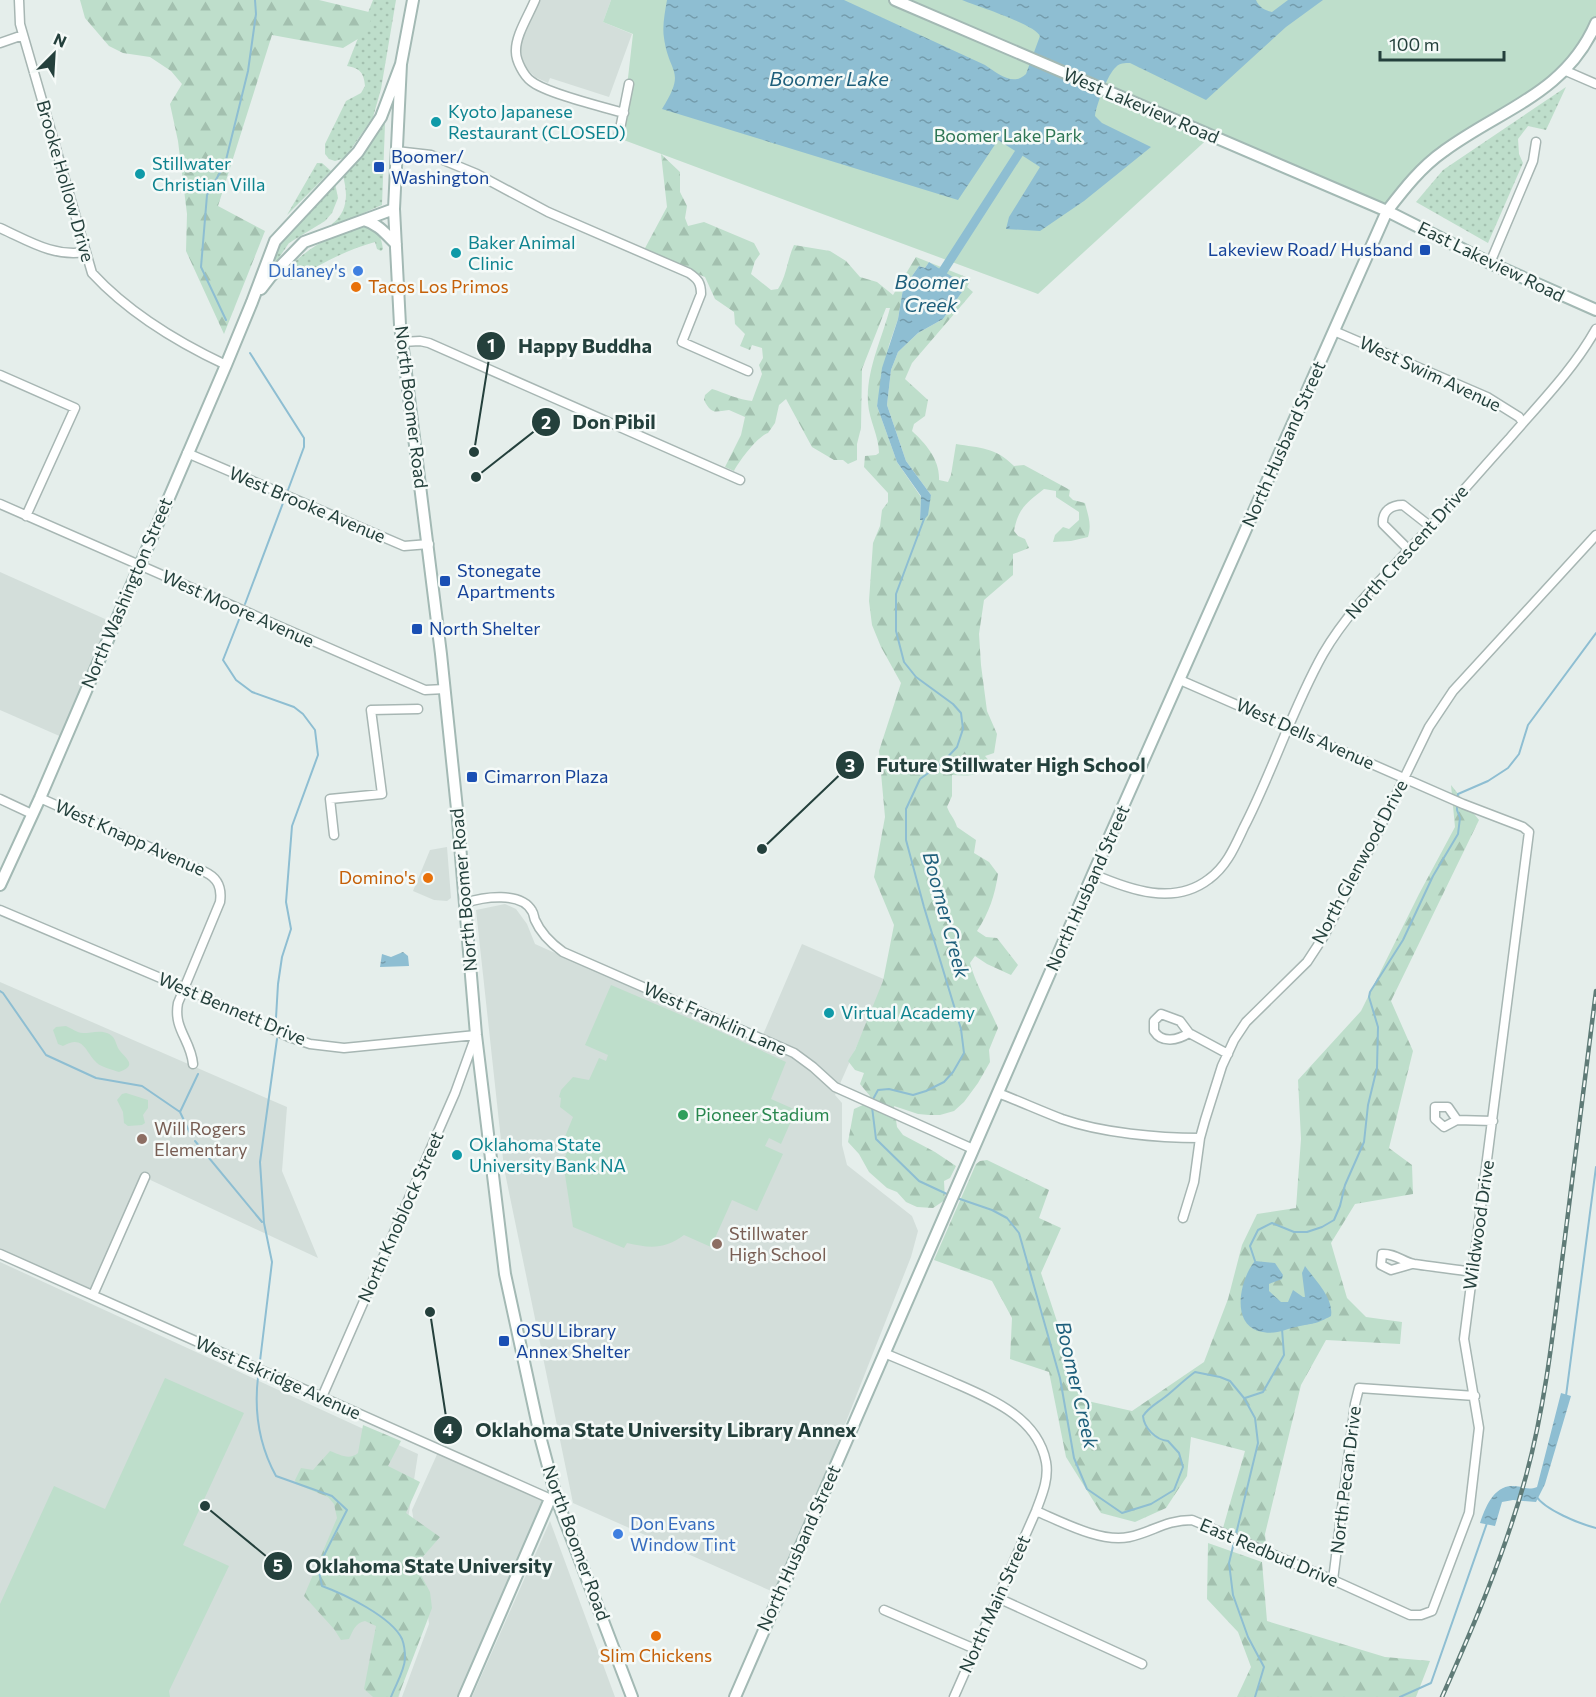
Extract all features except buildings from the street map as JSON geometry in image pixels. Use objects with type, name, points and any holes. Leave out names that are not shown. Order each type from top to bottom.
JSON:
[{"type":"main road","name":"North Washington Street","points":[[0,885],[40,798],[226,365],[275,241],[358,152],[381,117],[401,64],[413,0]]},
{"type":"main road","name":"West Lakeview Road","points":[[896,0],[1387,211]]},
{"type":"main road","name":"North Husband Street","points":[[735,1697],[1093,874],[1387,211],[1421,169],[1444,150],[1536,95],[1566,71],[1596,23]]},
{"type":"main road","name":"North Boomer Road","points":[[401,64],[394,208],[402,342],[429,544],[436,627],[445,688],[476,1035],[505,1274],[554,1500],[632,1697]]},
{"type":"main road","name":"North Washington Street","points":[[252,302],[271,276],[304,242],[394,208]]},
{"type":"main road","name":"East Lakeview Road","points":[[1387,211],[1490,263],[1596,310]]},
{"type":"main road","points":[[363,220],[374,222],[396,244]]},
{"type":"main road","points":[[464,1697],[554,1500]]},
{"type":"street","name":"Brooke Hollow Drive","points":[[19,0],[23,35],[92,273],[106,289],[188,347],[226,365]]},
{"type":"street","points":[[536,0],[519,38],[516,53],[522,69],[531,81],[546,89],[624,113]]},
{"type":"street","points":[[0,44],[23,35]]},
{"type":"street","points":[[1566,71],[1596,84]]},
{"type":"street","points":[[619,134],[629,84]]},
{"type":"street","points":[[1490,263],[1533,161],[1536,142]]},
{"type":"street","points":[[396,151],[431,155],[459,166],[548,212],[689,273],[697,278],[701,286],[701,294],[682,342],[748,371]]},
{"type":"street","points":[[0,228],[54,252],[68,255],[85,252]]},
{"type":"street","name":"North Crescent Drive","points":[[1093,874],[1129,888],[1162,894],[1196,888],[1211,878],[1234,851],[1261,794],[1288,727],[1317,666],[1339,628],[1357,604],[1431,527],[1581,356],[1596,329]]},
{"type":"street","name":"West Swim Avenue","points":[[1334,331],[1487,397],[1519,417],[1523,423]]},
{"type":"street","points":[[402,342],[429,343],[740,480]]},
{"type":"street","points":[[0,375],[75,408],[26,516]]},
{"type":"street","name":"West Brooke Avenue","points":[[187,453],[404,546],[429,544]]},
{"type":"street","name":"West Moore Avenue","points":[[0,504],[425,690],[445,688]]},
{"type":"street","points":[[1409,550],[1383,524],[1382,518],[1386,511],[1392,507],[1403,506],[1431,527]]},
{"type":"street","name":"North Glenwood Drive","points":[[1183,1218],[1194,1182],[1200,1138],[1216,1084],[1228,1054],[1246,1022],[1307,962],[1324,936],[1429,727],[1454,691],[1596,535]]},
{"type":"street","name":"West Dells Avenue","points":[[1180,680],[1523,827],[1529,832]]},
{"type":"street","points":[[333,835],[330,799],[382,795],[371,710],[418,709]]},
{"type":"street","name":"West Knapp Avenue","points":[[40,798],[200,869],[210,874],[218,882],[220,902],[184,988]]},
{"type":"street","name":"West Knapp Avenue","points":[[0,799],[32,814]]},
{"type":"street","name":"Wildwood Drive","points":[[1431,1611],[1469,1513],[1479,1428],[1464,1339],[1529,832]]},
{"type":"street","name":"West Franklin Lane","points":[[465,903],[478,898],[509,897],[522,903],[532,910],[535,921],[549,941],[563,952],[794,1053],[835,1087],[973,1149]]},
{"type":"street","name":"West Bennett Drive","points":[[0,910],[184,988],[280,1033],[310,1044],[344,1048],[476,1035]]},
{"type":"street","points":[[184,988],[178,1003],[177,1021],[190,1048],[193,1064]]},
{"type":"street","points":[[1189,1033],[1228,1054]]},
{"type":"street","name":"North Knoblock Street","points":[[322,1397],[455,1093],[476,1035]]},
{"type":"street","points":[[998,1093],[1064,1119],[1111,1130],[1172,1138],[1200,1138]]},
{"type":"street","points":[[1457,1120],[1493,1121]]},
{"type":"street","points":[[93,1296],[145,1178]]},
{"type":"street","name":"West Eskridge Avenue","points":[[0,1254],[554,1500]]},
{"type":"street","points":[[1412,1264],[1473,1272]]},
{"type":"street","name":"North Main Street","points":[[884,1353],[993,1400],[1023,1420],[1038,1438],[1046,1462],[1046,1483],[1036,1510],[954,1697]]},
{"type":"street","name":"North Pecan Drive","points":[[1334,1580],[1354,1404],[1359,1388],[1474,1396]]},
{"type":"street","name":"East Redbud Drive","points":[[1036,1510],[1074,1528],[1114,1539],[1130,1537],[1176,1520],[1192,1520],[1410,1615],[1421,1615],[1431,1611]]},
{"type":"street","points":[[998,1598],[1142,1664]]},
{"type":"street","points":[[884,1610],[975,1649]]},
{"type":"shaded area","points":[[539,0],[611,0],[603,22],[632,34],[609,97],[550,78],[548,83],[535,77],[523,65],[520,43]]},
{"type":"shaded area","points":[[0,572],[114,623],[64,738],[0,710]]},
{"type":"shaded area","points":[[447,847],[451,898],[447,901],[434,900],[413,891],[430,850]]},
{"type":"shaded area","name":"Stillwater High School","points":[[505,904],[516,909],[527,924],[535,944],[759,1044],[802,944],[886,980],[835,1095],[842,1103],[842,1145],[847,1165],[912,1216],[918,1231],[911,1257],[778,1594],[573,1503],[504,1168],[476,910]]},
{"type":"shaded area","name":"Will Rogers Elementary","points":[[0,982],[287,1107],[282,1171],[318,1258],[144,1177],[93,1295],[0,1254]]},
{"type":"shaded area","points":[[0,1262],[418,1454],[402,1558],[418,1615],[399,1697],[0,1697]]},
{"type":"shaded area","points":[[439,1450],[549,1500],[463,1697],[402,1697],[429,1624],[426,1600],[411,1567],[415,1529],[412,1510]]},
{"type":"shaded area","points":[[550,1521],[615,1697],[472,1697]]},
{"type":"green space","points":[[80,0],[319,0],[373,13],[366,34],[343,48],[272,35],[218,206],[265,231],[224,334],[186,251],[187,214],[178,141],[170,104],[182,84],[171,71],[150,57],[123,53],[109,46],[85,18]]},
{"type":"green space","points":[[373,0],[396,0],[381,89],[373,117],[345,158],[335,161],[329,159],[325,154],[325,144],[346,101],[361,93],[365,86],[360,72],[347,66]]},
{"type":"green space","name":"Boomer Lake Park","points":[[611,0],[1596,0],[1596,21],[1565,70],[1444,150],[1387,210],[1213,134],[1038,294],[621,139],[633,34],[603,22]]},
{"type":"green space","points":[[1566,87],[1546,130],[1528,126],[1518,139],[1519,154],[1523,163],[1488,243],[1416,202],[1443,170]]},
{"type":"green space","points":[[385,124],[382,205],[333,226],[332,224],[344,208],[346,189],[343,176],[365,153],[381,125]]},
{"type":"green space","points":[[661,154],[680,172],[680,192],[687,206],[685,218],[688,226],[704,222],[754,243],[760,254],[751,274],[771,290],[778,289],[781,284],[794,245],[830,251],[846,261],[860,277],[877,282],[893,295],[916,257],[929,262],[925,268],[919,266],[903,289],[877,406],[897,462],[921,497],[920,520],[931,495],[906,461],[887,405],[891,370],[898,352],[918,333],[943,319],[962,292],[955,288],[958,281],[930,263],[971,279],[967,287],[973,292],[912,363],[905,379],[928,400],[925,416],[914,424],[912,431],[935,459],[939,480],[948,482],[956,444],[973,446],[994,452],[1014,466],[1024,465],[1070,490],[1069,496],[1073,500],[1085,503],[1090,524],[1088,537],[1053,542],[1055,535],[1063,527],[1069,529],[1079,520],[1079,512],[1056,497],[1056,491],[1044,489],[1028,503],[1018,517],[1014,531],[1025,539],[1029,548],[1013,554],[1013,575],[984,600],[979,634],[981,665],[987,711],[997,734],[994,753],[985,756],[991,763],[984,771],[969,775],[952,775],[952,796],[947,807],[957,827],[976,840],[974,853],[989,862],[998,874],[991,904],[977,931],[986,937],[997,938],[1018,965],[1011,975],[975,956],[970,963],[998,1028],[989,1050],[990,1062],[964,1102],[954,1111],[940,1115],[918,1114],[894,1106],[897,1127],[903,1135],[956,1166],[950,1178],[944,1181],[945,1200],[933,1208],[917,1207],[906,1202],[897,1192],[887,1188],[869,1172],[859,1154],[848,1142],[854,1109],[865,1104],[870,1096],[860,1084],[864,1073],[855,1070],[848,1061],[855,1050],[883,981],[894,925],[874,877],[885,817],[879,751],[901,683],[872,625],[869,601],[873,543],[880,526],[882,510],[888,502],[888,493],[864,467],[865,456],[879,453],[869,409],[868,391],[872,367],[890,308],[886,308],[862,369],[861,428],[857,444],[857,460],[848,464],[843,460],[834,460],[812,447],[786,399],[779,405],[775,423],[768,433],[744,455],[734,471],[725,467],[741,435],[745,417],[729,410],[712,410],[704,400],[705,395],[712,389],[752,401],[762,374],[759,365],[763,358],[762,348],[752,345],[750,350],[740,346],[745,334],[735,324],[734,312],[715,299],[705,277],[644,250],[667,207]]},
{"type":"green space","points":[[317,163],[322,163],[331,171],[287,215]]},
{"type":"green space","points":[[335,183],[338,198],[332,213],[325,221],[289,243],[270,271],[267,268],[285,234]]},
{"type":"green space","points":[[365,226],[380,237],[383,249],[381,251],[377,249],[375,242],[334,258],[296,279],[291,280],[282,275],[299,258],[319,244],[341,233]]},
{"type":"green space","points":[[1451,785],[1479,820],[1391,1001],[1413,1051],[1389,1148],[1412,1165],[1413,1194],[1355,1204],[1331,1243],[1347,1298],[1366,1317],[1402,1322],[1400,1344],[1326,1340],[1301,1385],[1265,1534],[1266,1545],[1223,1528],[1245,1451],[1191,1437],[1187,1476],[1166,1508],[1135,1522],[1101,1513],[1066,1457],[1049,1372],[1010,1359],[1012,1318],[992,1281],[934,1260],[976,1164],[987,1160],[1049,1190],[1039,1218],[1061,1228],[1041,1273],[1083,1400],[1132,1411],[1204,1362],[1228,1299],[1242,1245],[1257,1214],[1296,1208],[1301,1139],[1298,1080],[1361,1011],[1455,827]]},
{"type":"green space","name":"Pioneer Stadium","points":[[611,985],[786,1062],[771,1099],[796,1110],[781,1144],[769,1138],[765,1146],[783,1154],[757,1211],[732,1200],[711,1247],[684,1235],[670,1243],[656,1247],[627,1243],[624,1248],[573,1227],[563,1162],[571,1142],[564,1139],[573,1117],[560,1107],[561,1098],[559,1097],[561,1090],[573,1077],[589,1080],[599,1058],[606,1061],[608,1055],[585,1045]]},
{"type":"green space","points":[[66,1026],[81,1033],[110,1034],[128,1061],[128,1067],[119,1072],[101,1066],[80,1043],[75,1042],[63,1046],[58,1044],[53,1030],[56,1027]]},
{"type":"green space","points":[[126,1093],[148,1100],[148,1108],[143,1115],[145,1123],[142,1125],[128,1126],[124,1123],[123,1112],[117,1100]]},
{"type":"green space","points":[[165,1378],[244,1413],[183,1545],[229,1566],[169,1691],[170,1697],[0,1697],[0,1604],[54,1486],[105,1509]]},
{"type":"green space","points":[[363,1425],[401,1441],[388,1466],[420,1482],[406,1513],[440,1537],[420,1560],[422,1577],[430,1592],[432,1608],[398,1697],[373,1697],[364,1689],[376,1626],[362,1622],[355,1628],[349,1639],[341,1640],[304,1596],[337,1518],[334,1504],[328,1497],[296,1484],[295,1480],[301,1468],[313,1470],[330,1451],[348,1457],[358,1453]]},
{"type":"green space","points":[[1208,1543],[1262,1562],[1267,1621],[1385,1657],[1430,1661],[1416,1697],[1237,1697],[1251,1667],[1238,1632],[1207,1599]]},
{"type":"water","name":"Boomer Lake","points":[[667,0],[844,0],[985,65],[1005,77],[1016,79],[1026,74],[1040,36],[1018,21],[962,0],[1256,0],[1262,8],[1272,12],[1288,0],[1323,0],[1286,27],[1206,100],[1130,63],[1117,66],[1106,83],[1095,116],[1102,123],[1151,147],[1084,201],[1040,231],[1006,229],[1009,217],[1040,167],[998,140],[958,200],[662,109],[674,86],[675,79],[663,33]]},
{"type":"water","name":"Boomer Creek","points":[[929,262],[959,281],[955,288],[962,292],[943,319],[918,333],[898,352],[891,370],[887,405],[906,461],[931,495],[928,515],[924,520],[920,520],[921,496],[897,462],[877,406],[882,368],[898,319],[903,289],[919,266],[925,268]]},
{"type":"water","points":[[403,952],[408,956],[409,966],[380,967],[382,954],[391,957]]},
{"type":"water","points":[[1255,1261],[1275,1263],[1283,1275],[1282,1279],[1269,1284],[1269,1291],[1281,1302],[1288,1302],[1293,1290],[1305,1297],[1302,1273],[1305,1266],[1327,1296],[1331,1316],[1316,1323],[1275,1332],[1258,1331],[1249,1326],[1241,1309],[1242,1288]]},
{"type":"water","points":[[1561,1393],[1571,1396],[1545,1484],[1536,1502],[1513,1500],[1502,1502],[1495,1526],[1480,1523],[1491,1499],[1501,1489],[1513,1486],[1537,1487]]},
{"type":"waterway","points":[[226,320],[201,267],[207,195],[225,164],[248,71],[256,14],[255,0]]},
{"type":"waterway","name":"Boomer Creek","points":[[943,271],[1019,153]]},
{"type":"waterway","points":[[250,353],[304,438],[304,447],[288,490]]},
{"type":"waterway","points":[[245,604],[283,503]]},
{"type":"waterway","name":"Boomer Creek","points":[[872,1101],[878,1090],[889,1089],[913,1095],[944,1082],[964,1053],[961,1029],[906,840],[906,809],[920,779],[942,763],[957,747],[963,729],[961,713],[953,704],[916,677],[904,662],[896,631],[896,594],[924,519]]},
{"type":"waterway","points":[[240,617],[223,660],[236,680],[252,692],[294,707],[303,714],[315,730],[318,755],[292,826],[286,902],[291,929],[282,957],[276,1018]]},
{"type":"waterway","points":[[1457,799],[1458,794],[1488,781],[1508,768],[1519,754],[1528,725],[1596,633]]},
{"type":"waterway","points":[[1255,1261],[1250,1246],[1258,1230],[1272,1223],[1294,1232],[1307,1232],[1334,1220],[1345,1185],[1364,1142],[1368,1105],[1377,1068],[1378,1027],[1369,997],[1370,992],[1403,940],[1433,876],[1458,834],[1460,818],[1457,805]]},
{"type":"waterway","points":[[0,991],[46,1055],[96,1078],[142,1086],[180,1112]]},
{"type":"waterway","points":[[260,1361],[272,1262],[264,1223],[260,1162],[277,1039]]},
{"type":"waterway","points":[[190,1133],[180,1112],[198,1074]]},
{"type":"waterway","name":"Boomer Creek","points":[[872,1107],[876,1139],[919,1181],[949,1195]]},
{"type":"waterway","points":[[195,1141],[262,1222]]},
{"type":"waterway","points":[[1566,1396],[1596,1167]]},
{"type":"waterway","name":"Boomer Creek","points":[[957,1198],[992,1210],[1007,1218],[1019,1233],[1060,1378],[1074,1458],[1087,1489],[1122,1513],[1151,1504],[1174,1490],[1183,1467],[1179,1453],[1168,1441],[1151,1433],[1143,1416],[1195,1372],[1230,1381],[1244,1398],[1255,1418],[1258,1443],[1229,1563],[1233,1595],[1248,1637],[1264,1667],[1255,1697]]},
{"type":"waterway","points":[[1245,1398],[1263,1392],[1284,1355],[1282,1329]]},
{"type":"waterway","points":[[258,1377],[259,1428],[265,1452],[276,1476],[332,1496],[347,1510],[318,1567],[322,1586],[354,1600],[378,1615],[397,1631],[402,1639],[405,1663],[391,1697]]},
{"type":"waterway","points":[[1536,1496],[1555,1511],[1572,1520],[1596,1528]]},
{"type":"waterway","points":[[1400,1697],[1431,1683],[1487,1523]]},
{"type":"railway","points":[[1442,1697],[1499,1561],[1533,1450],[1552,1343],[1596,991]]},
{"type":"place","name":"Kyoto Japanese Restaurant (CLOSED)","points":[[436,122]]},
{"type":"place","name":"Boomer/ Washington","points":[[379,167]]},
{"type":"place","name":"Stillwater Christian Villa","points":[[140,174]]},
{"type":"place","name":"Lakeview Road/ Husband","points":[[1425,250]]},
{"type":"place","name":"Baker Animal Clinic","points":[[456,253]]},
{"type":"place","name":"Dulaney's","points":[[358,271]]},
{"type":"place","name":"Tacos Los Primos","points":[[356,287]]},
{"type":"place","name":"Happy Buddha","points":[[474,452]]},
{"type":"place","name":"Don Pibil","points":[[476,477]]},
{"type":"place","name":"Stonegate Apartments","points":[[445,581]]},
{"type":"place","name":"North Shelter","points":[[417,629]]},
{"type":"place","name":"Cimarron Plaza","points":[[472,777]]},
{"type":"place","name":"Future Stillwater High School","points":[[762,849]]},
{"type":"place","name":"Domino's","points":[[428,878]]},
{"type":"place","name":"Virtual Academy","points":[[829,1013]]},
{"type":"place","name":"Pioneer Stadium","points":[[683,1115]]},
{"type":"place","name":"Will Rogers Elementary","points":[[142,1139]]},
{"type":"place","name":"Oklahoma State University Bank NA","points":[[457,1155]]},
{"type":"place","name":"Stillwater High School","points":[[717,1244]]},
{"type":"place","name":"Oklahoma State University Library Annex","points":[[430,1312]]},
{"type":"place","name":"OSU Library Annex Shelter","points":[[504,1341]]},
{"type":"place","name":"Oklahoma State University","points":[[205,1506]]},
{"type":"place","name":"Don Evans Window Tint","points":[[618,1534]]},
{"type":"place","name":"Slim Chickens","points":[[656,1636]]}]
